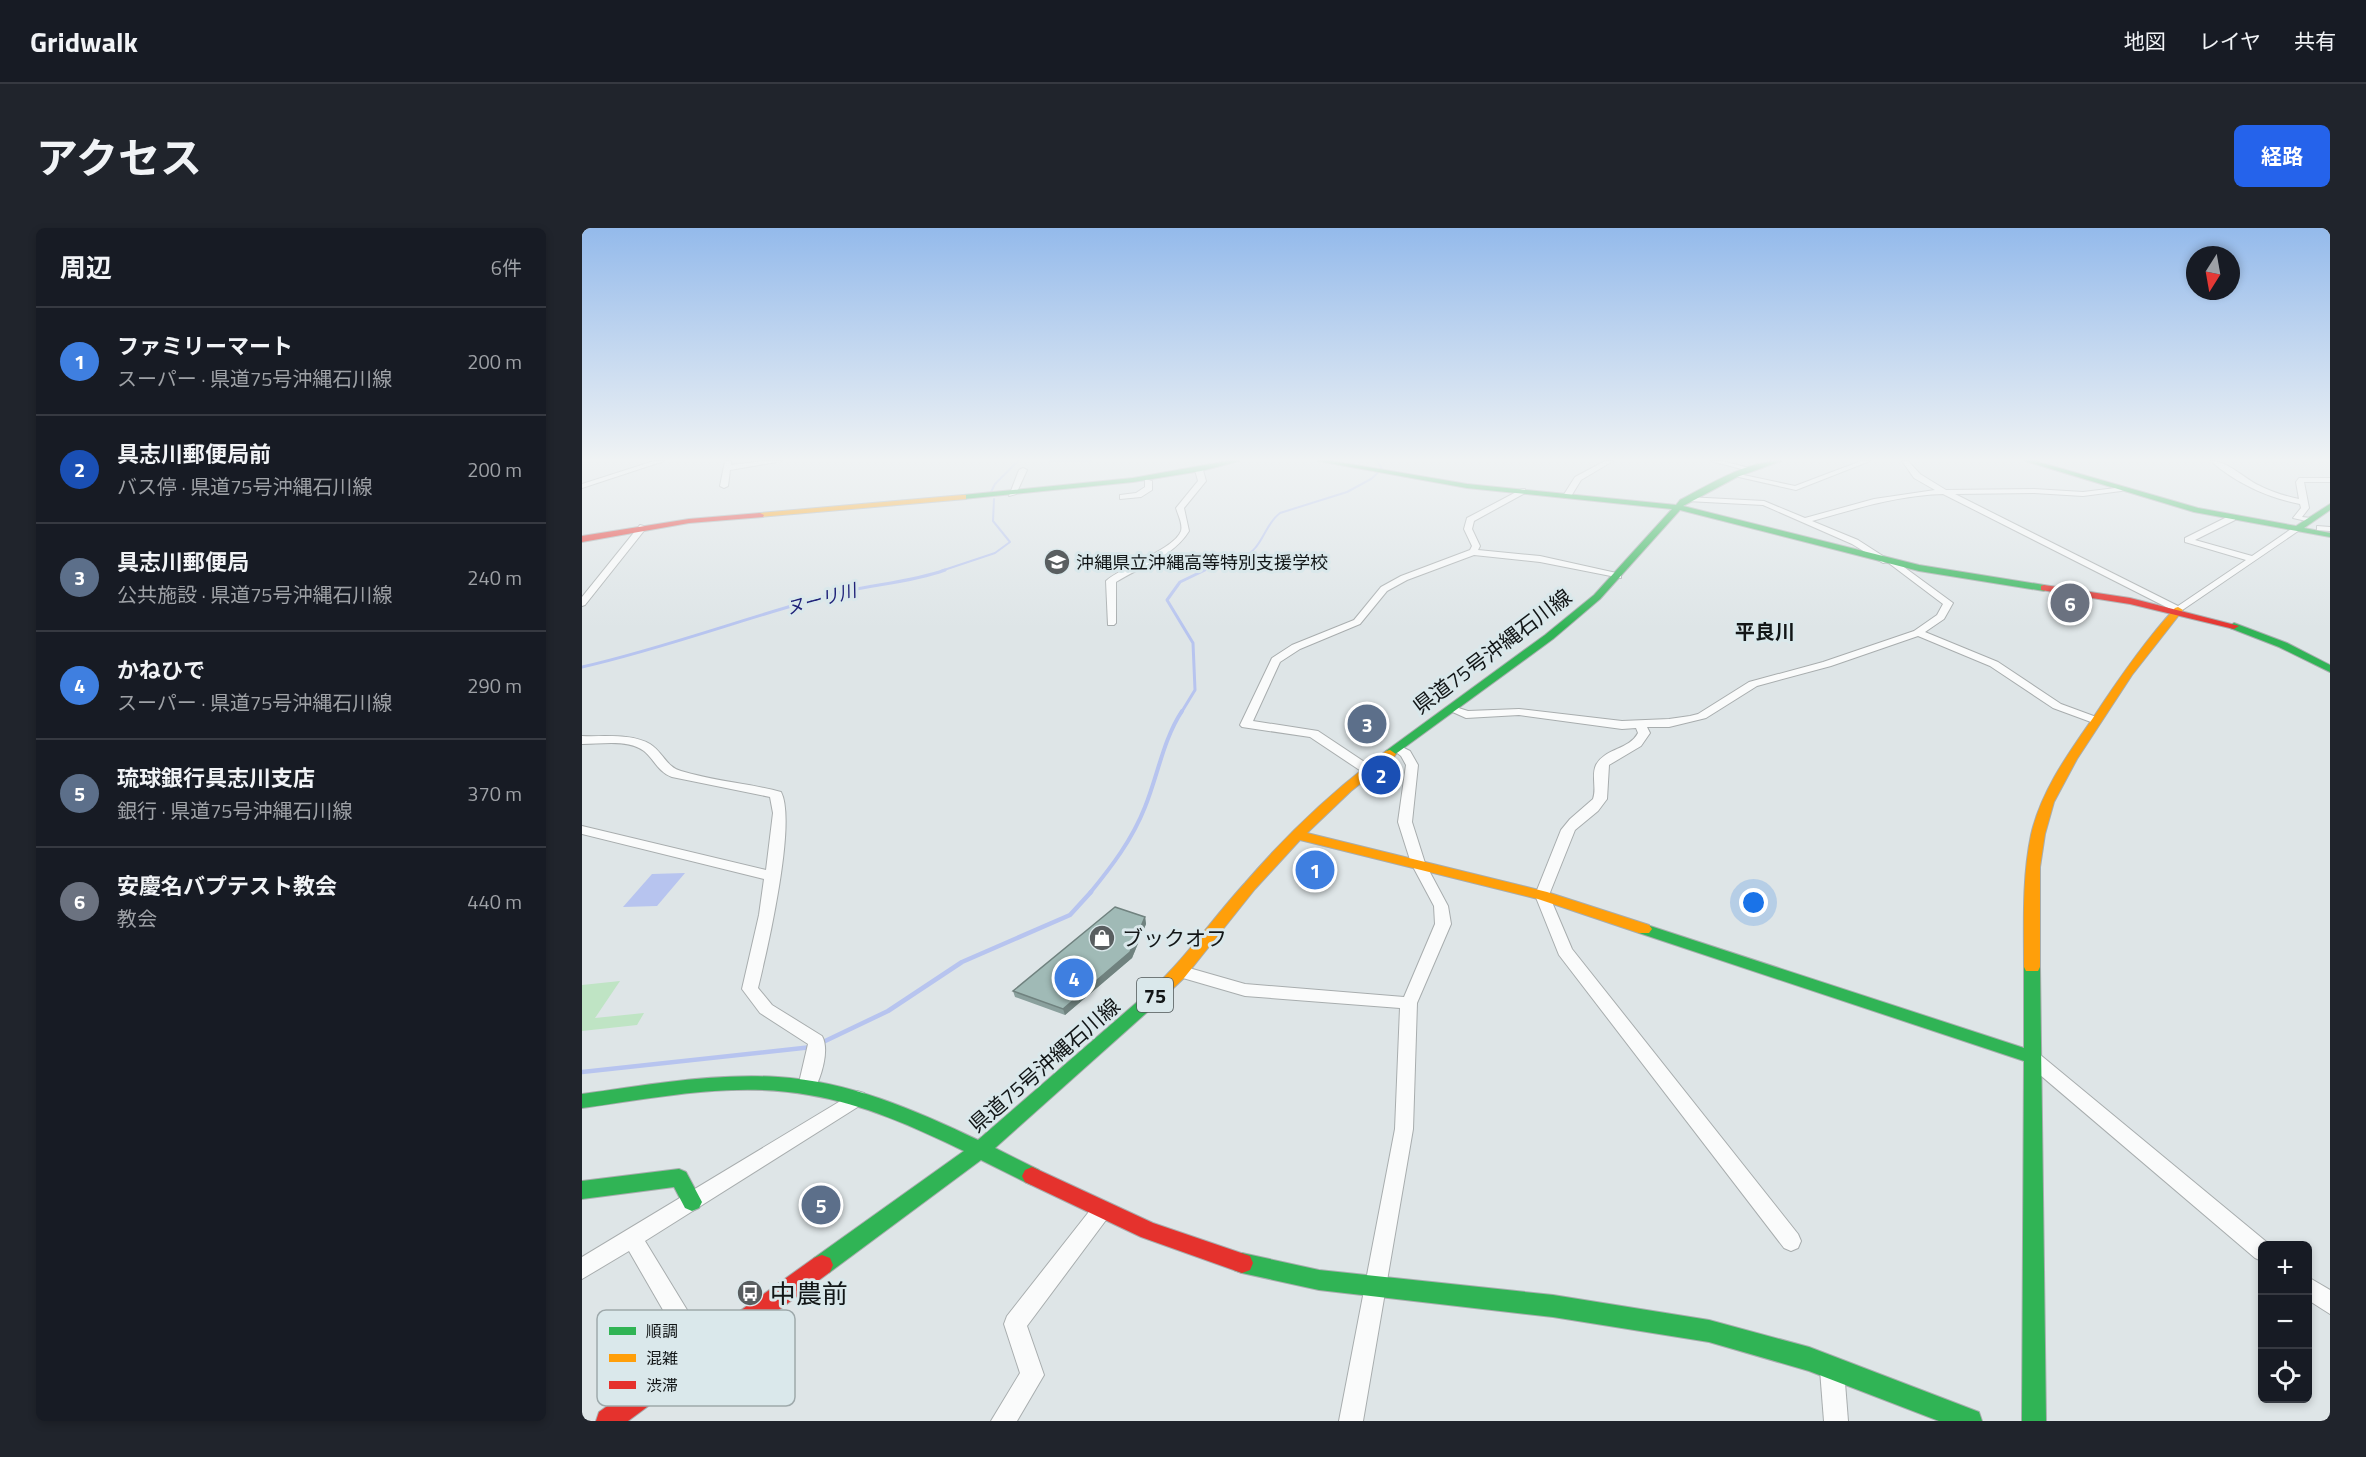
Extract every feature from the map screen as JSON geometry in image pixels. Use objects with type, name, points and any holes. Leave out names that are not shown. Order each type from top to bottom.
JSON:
[{"type":"main road","points":[[582,539],[643,527],[731,517]]},
{"type":"main road","name":"県道75号沖縄石川線","points":[[761,1310],[981,1149],[1182,972],[1233,906],[1319,812],[1368,770],[1549,637],[1618,576],[1670,517]]},
{"type":"main road","points":[[1731,517],[1888,561],[2178,610],[2278,643],[2330,669]]},
{"type":"main road","points":[[2227,517],[2303,525],[2325,531]]},
{"type":"main road","points":[[2303,525],[2315,517]]},
{"type":"main road","points":[[2034,1421],[2031,1057],[2033,867],[2038,832],[2047,802],[2064,769],[2150,640],[2178,610]]},
{"type":"main road","points":[[1298,835],[1542,894],[2031,1057]]},
{"type":"main road","points":[[582,1101],[693,1087],[753,1083],[807,1088],[857,1098],[981,1149],[1102,1210],[1195,1247],[1286,1273],[1375,1288],[1454,1294],[1579,1310],[1708,1331],[1786,1351],[1970,1421]]},
{"type":"main road","points":[[582,1190],[679,1178],[692,1202]]},
{"type":"main road","name":"県道75号沖縄石川線","points":[[608,1421],[629,1406]]},
{"type":"street","points":[[1111,623],[1111,581],[1185,534],[1186,527],[1183,517]]},
{"type":"street","points":[[1473,552],[1476,546],[1468,529],[1470,520],[1476,517]]},
{"type":"street","points":[[1452,709],[1466,715],[1519,712],[1641,726],[1702,716],[1754,684],[1827,664],[1918,633],[1941,617],[1948,603],[1888,561],[1855,543],[1794,517]]},
{"type":"street","points":[[1803,521],[1818,517]]},
{"type":"street","points":[[1994,517],[2178,610],[2303,525],[2298,517]]},
{"type":"street","points":[[2232,518],[2188,540],[2253,559]]},
{"type":"street","points":[[582,603],[643,527]]},
{"type":"street","points":[[2325,531],[2330,529]]},
{"type":"street","points":[[1368,770],[1314,735],[1246,725],[1276,660],[1296,647],[1357,622],[1384,589],[1404,578],[1473,552],[1540,559],[1618,576]]},
{"type":"street","points":[[1918,633],[1994,664],[2057,706],[2095,720]]},
{"type":"street","points":[[1641,726],[1644,733],[1637,744],[1605,762],[1602,767],[1600,799],[1591,812],[1568,828],[1552,874],[1542,894],[1565,951],[1791,1241]]},
{"type":"street","points":[[582,740],[633,742],[648,748],[660,765],[674,774],[754,788],[776,795],[780,813],[766,915],[750,989],[766,1009],[816,1041],[817,1049],[807,1088]]},
{"type":"street","points":[[1351,1421],[1404,1129],[1409,1003],[1443,924],[1441,906],[1418,863],[1405,822],[1412,765],[1406,754],[1398,749]]},
{"type":"street","points":[[582,830],[770,876]]},
{"type":"street","points":[[1182,972],[1245,990],[1409,1003]]},
{"type":"street","points":[[2031,1057],[2258,1248]]},
{"type":"street","points":[[582,1269],[857,1098]]},
{"type":"street","points":[[1003,1421],[1032,1375],[1016,1324],[1102,1210]]},
{"type":"street","points":[[632,1238],[675,1310]]},
{"type":"street","points":[[2312,1290],[2330,1303]]},
{"type":"street","points":[[1832,1368],[1836,1421]]},
{"type":"green space","points":[[620,981],[595,1018],[644,1013],[637,1025],[582,1031],[582,985]]},
{"type":"water","points":[[685,873],[657,906],[623,907],[652,874]]},
{"type":"building","points":[[1115,907],[1145,917],[1130,952],[1063,1009],[1013,991]]},
{"type":"waterway","name":"ヌーリ川","points":[[941,571],[995,553],[1010,542],[993,521],[993,517]]},
{"type":"waterway","points":[[1200,571],[1245,557],[1259,543],[1276,517]]},
{"type":"waterway","name":"ヌーリ川","points":[[582,667],[648,650],[842,592],[907,580],[945,570]]},
{"type":"waterway","points":[[1181,713],[1195,690],[1193,643],[1167,600],[1180,582],[1205,570]]},
{"type":"waterway","points":[[1090,893],[1114,863],[1134,831],[1150,795],[1170,734],[1182,711]]},
{"type":"waterway","points":[[821,1043],[888,1011],[962,962],[1070,915],[1091,892]]},
{"type":"waterway","points":[[582,1072],[812,1047]]},
{"type":"traffic: fast","points":[[1390,754],[1549,637],[1597,597],[1670,517]]},
{"type":"traffic: fast","points":[[1715,517],[1919,568],[2044,588]]},
{"type":"traffic: fast","points":[[2233,517],[2330,535]]},
{"type":"traffic: fast","points":[[2297,529],[2315,517]]},
{"type":"traffic: fast","points":[[2234,626],[2283,645],[2330,669]]},
{"type":"traffic: fast","points":[[1644,929],[2031,1057]]},
{"type":"traffic: fast","points":[[2032,967],[2034,1421]]},
{"type":"traffic: fast","points":[[822,1265],[981,1149],[1157,994]]},
{"type":"traffic: fast","points":[[582,1101],[723,1084],[752,1083],[808,1087],[866,1101],[923,1123],[1032,1176]]},
{"type":"traffic: fast","points":[[582,1190],[679,1178],[692,1202]]},
{"type":"traffic: fast","points":[[1242,1263],[1319,1280],[1553,1306],[1709,1331],[1809,1359],[1970,1421]]},
{"type":"traffic: slow","points":[[2032,967],[2033,867],[2038,834],[2048,802],[2071,759],[2127,675],[2156,635],[2178,610]]},
{"type":"traffic: slow","points":[[1157,994],[1187,963],[1287,845],[1347,788],[1390,754]]},
{"type":"traffic: slow","points":[[1298,835],[1542,895],[1644,929]]},
{"type":"traffic: jam","points":[[582,539],[689,521],[740,517]]},
{"type":"traffic: jam","points":[[2044,588],[2130,601],[2234,626]]},
{"type":"traffic: jam","points":[[1032,1176],[1148,1230],[1242,1263]]},
{"type":"traffic: jam","points":[[760,1310],[822,1265]]},
{"type":"traffic: jam","points":[[608,1421],[629,1406]]},
{"type":"place","name":"沖縄県立沖縄高等特別支援学校","points":[[1057,562]]},
{"type":"place","name":"安慶名バプテスト教会","points":[[2070,603]]},
{"type":"place","name":"具志川郵便局","points":[[1367,724]]},
{"type":"place","name":"具志川郵便局前","points":[[1381,775]]},
{"type":"place","name":"ファミリーマート","points":[[1315,870]]},
{"type":"place","name":"ブックオフ","points":[[1102,938]]},
{"type":"place","name":"かねひで","points":[[1074,978]]},
{"type":"place","name":"琉球銀行具志川支店","points":[[821,1205]]},
{"type":"place","name":"中農前","points":[[750,1293]]},
{"type":"district","name":"平良川","points":[[1765,631]]}]
